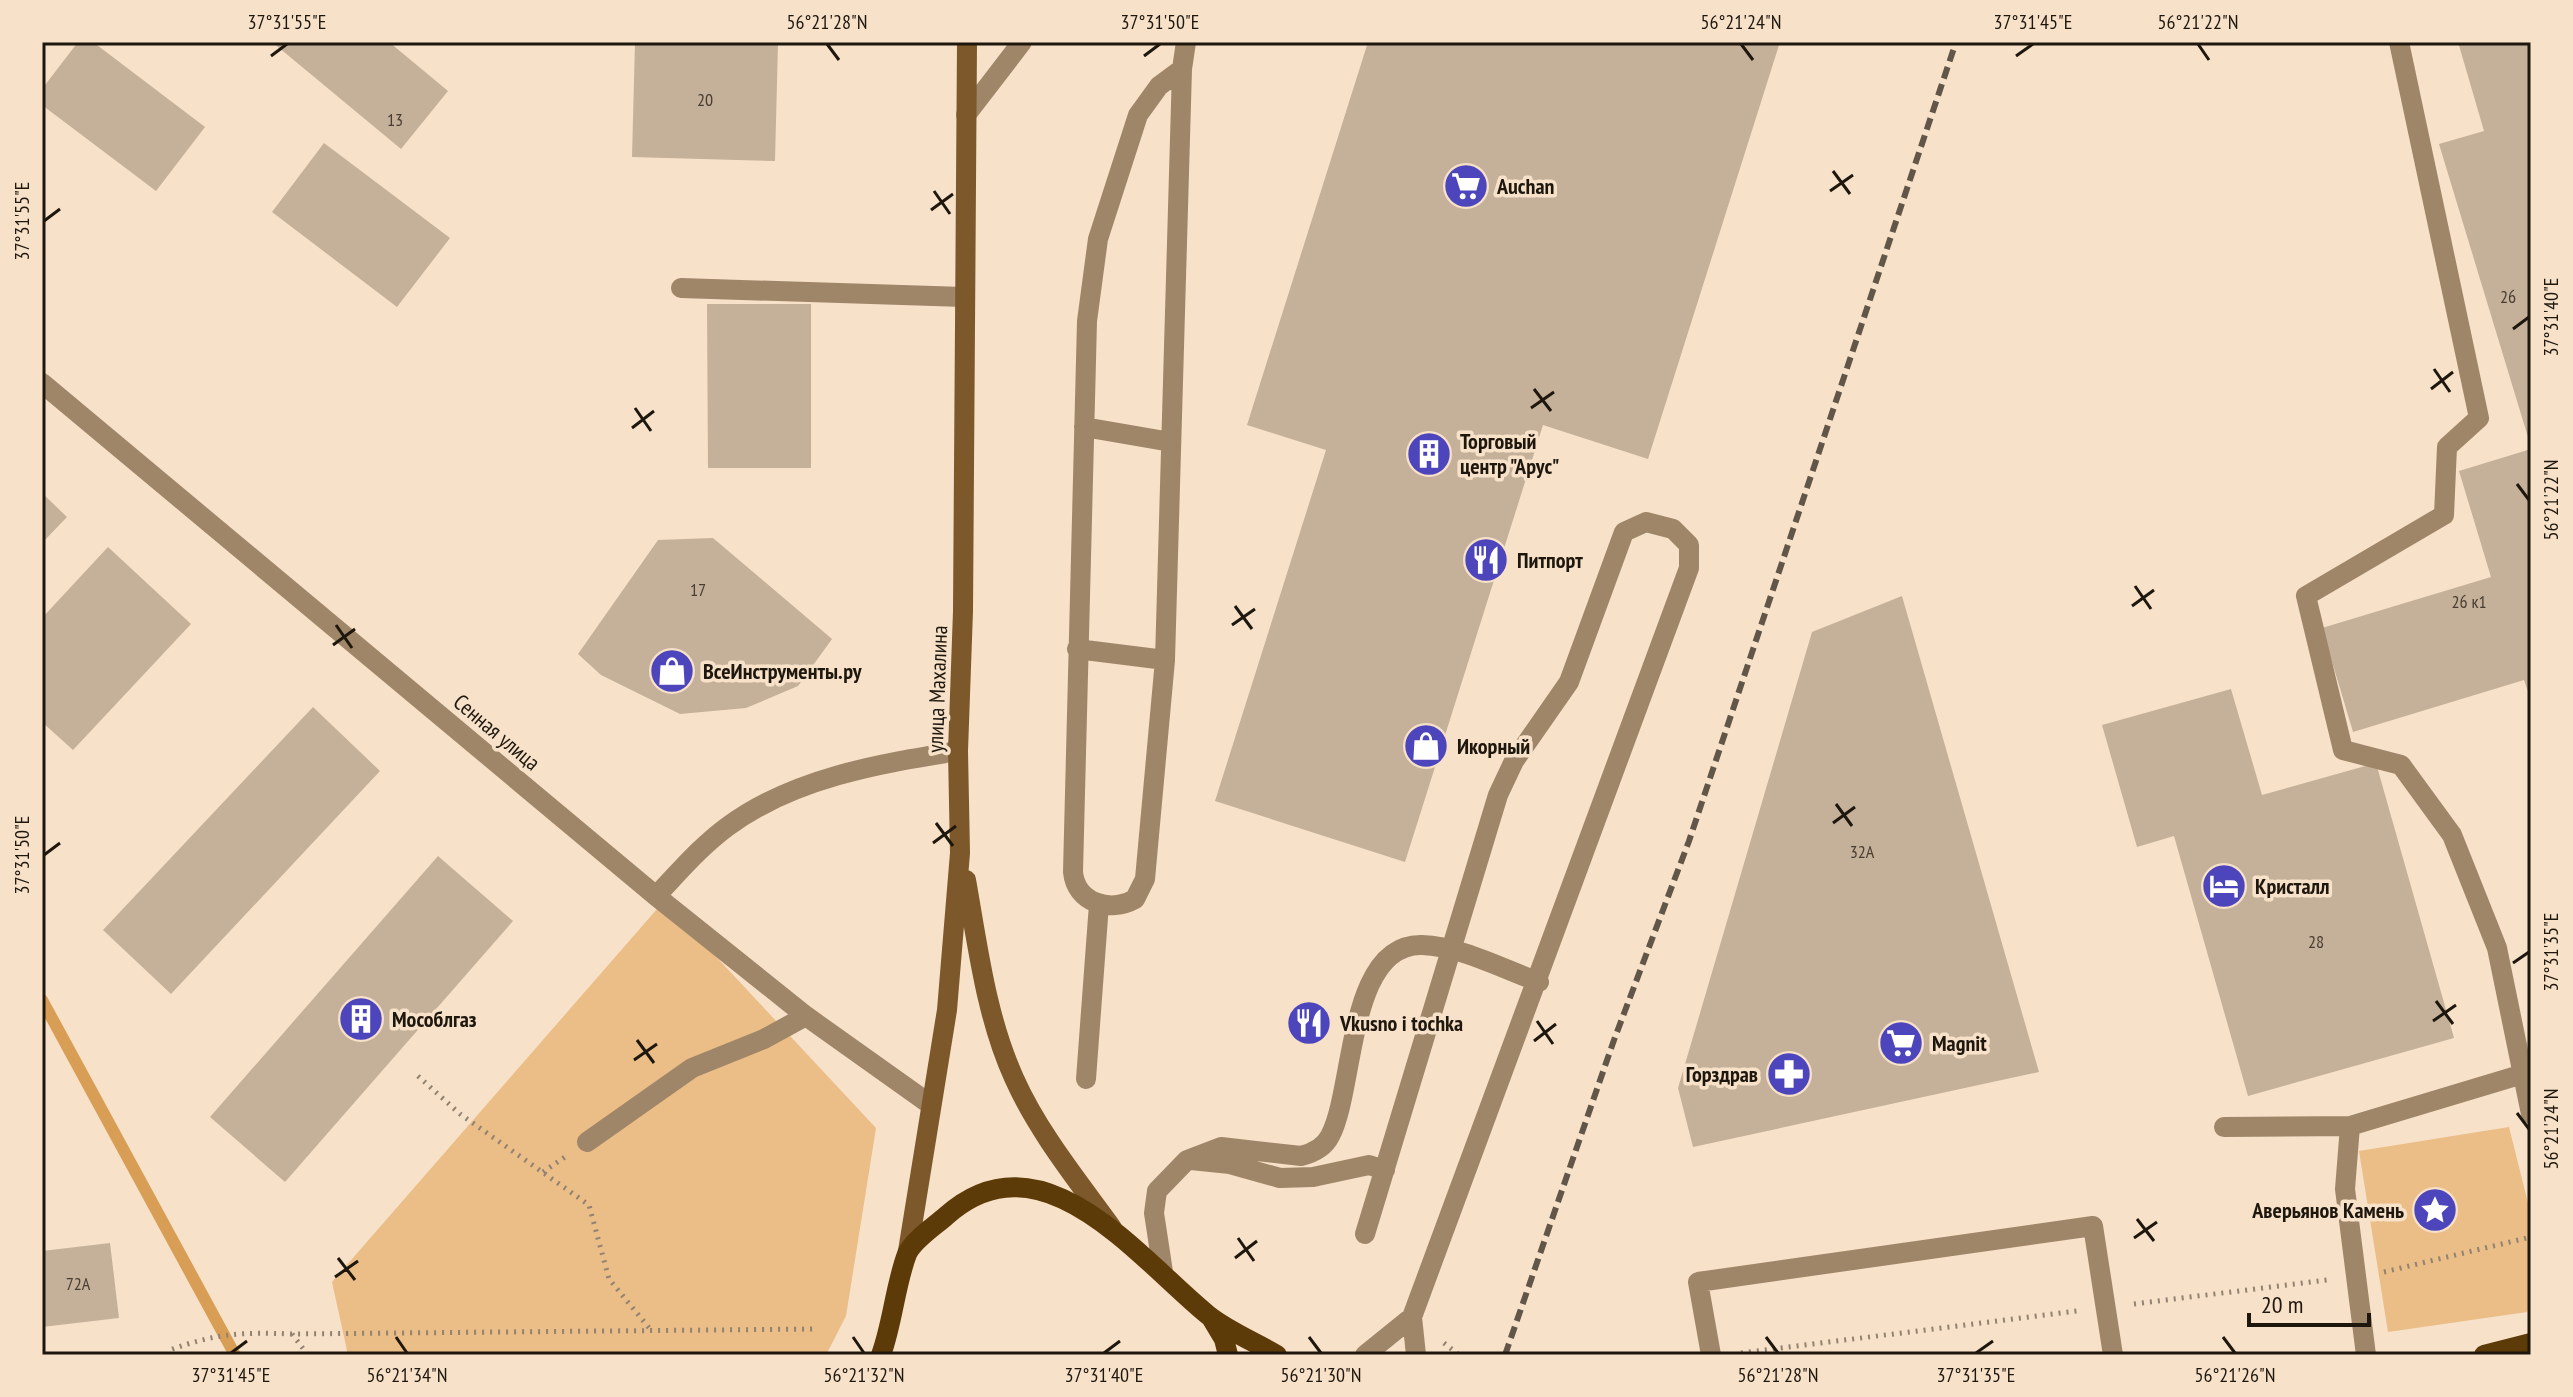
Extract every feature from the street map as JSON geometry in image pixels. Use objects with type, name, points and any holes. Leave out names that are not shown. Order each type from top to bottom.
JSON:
[{"type":"main road","points":[[908,1251],[957,1206],[989,1192],[1012,1187],[1047,1192],[1112,1229],[1210,1316],[1277,1355]]},
{"type":"main road","name":"улица Махалина","points":[[889,1333],[908,1251]]},
{"type":"main road","points":[[1210,1316],[1224,1339],[1228,1355]]},
{"type":"main road","points":[[881,1355],[889,1333]]},
{"type":"main road","points":[[889,1333],[892,1355]]},
{"type":"main road","points":[[2484,1355],[2531,1343]]},
{"type":"street","name":"улица Махалина","points":[[908,1251],[947,1010],[960,853],[958,751],[963,611],[967,42]]},
{"type":"street","points":[[966,115],[1022,42]]},
{"type":"street","points":[[1182,69],[1159,86],[1138,115],[1098,239],[1087,321],[1073,872],[1078,890],[1099,904],[1126,905],[1142,890],[1165,660],[1182,69],[1186,42]]},
{"type":"street","points":[[2399,42],[2479,418],[2447,447],[2444,515],[2306,596],[2343,750],[2401,765],[2452,835],[2497,948],[2531,1114]]},
{"type":"street","points":[[681,288],[964,297]]},
{"type":"street","name":"Сенная улица","points":[[42,383],[656,896],[806,1016],[931,1105]]},
{"type":"street","points":[[1084,427],[1171,442]]},
{"type":"street","points":[[1365,1234],[1498,795],[1514,761],[1569,682],[1619,542],[1634,524],[1658,524],[1682,536],[1692,556],[1689,568],[1539,982],[1412,1317],[1416,1355]]},
{"type":"street","points":[[1077,649],[1165,660]]},
{"type":"street","points":[[656,896],[728,827],[781,795],[876,764],[958,751]]},
{"type":"street","points":[[960,853],[992,1018],[1015,1080],[1061,1156],[1112,1229]]},
{"type":"street","points":[[1086,1079],[1099,904]]},
{"type":"street","points":[[1163,1272],[1154,1213],[1157,1191],[1187,1160],[1221,1147],[1301,1156],[1323,1145],[1331,1135],[1367,988],[1376,972],[1392,956],[1409,946],[1423,945],[1453,951],[1539,982]]},
{"type":"street","points":[[587,1142],[692,1068],[764,1039],[806,1016]]},
{"type":"street","points":[[2224,1127],[2350,1126],[2523,1074]]},
{"type":"street","points":[[2350,1126],[2345,1189],[2366,1355]]},
{"type":"street","points":[[1187,1160],[1230,1164],[1280,1178],[1313,1177],[1369,1165],[1385,1170]]},
{"type":"street","points":[[1711,1355],[1698,1282],[2093,1226],[2113,1355]]},
{"type":"street","points":[[1365,1355],[1412,1317]]},
{"type":"path","points":[[418,1076],[460,1114],[589,1205],[609,1279],[650,1330]]},
{"type":"path","points":[[1726,1355],[2356,1276],[2531,1237]]},
{"type":"path","points":[[167,1355],[170,1350],[209,1335],[239,1332],[816,1329]]},
{"type":"path","points":[[292,1334],[308,1355]]},
{"type":"shaded area","points":[[664,901],[876,1128],[846,1316],[826,1355],[348,1355],[332,1282]]},
{"type":"shaded area","points":[[2509,1127],[2531,1215],[2531,1303],[2527,1312],[2388,1332],[2359,1151]]},
{"type":"building","points":[[78,42],[93,42],[205,127],[156,191],[42,105],[42,89]]},
{"type":"building","points":[[272,42],[389,42],[448,91],[401,149]]},
{"type":"building","points":[[635,42],[778,42],[775,161],[632,157]]},
{"type":"building","name":"Торговый центр \"Арус\"","points":[[1368,42],[1780,42],[1648,459],[1543,425],[1405,862],[1215,801],[1326,450],[1247,425]]},
{"type":"building","points":[[2458,42],[2531,42],[2531,447],[2439,144],[2484,131]]},
{"type":"building","points":[[324,143],[450,238],[397,307],[272,212]]},
{"type":"building","points":[[707,304],[811,304],[811,468],[708,468]]},
{"type":"building","points":[[2531,449],[2531,700],[2524,680],[2353,732],[2322,628],[2491,577],[2459,471]]},
{"type":"building","points":[[42,493],[67,517],[42,543]]},
{"type":"building","points":[[713,538],[832,639],[798,686],[746,708],[680,714],[601,675],[578,654],[658,540]]},
{"type":"building","points":[[108,547],[191,624],[73,750],[42,722],[42,618]]},
{"type":"building","points":[[1902,596],[2039,1072],[1693,1147],[1678,1088],[1812,632]]},
{"type":"building","points":[[2231,689],[2262,795],[2376,763],[2454,1038],[2248,1096],[2174,836],[2137,847],[2102,725]]},
{"type":"building","points":[[313,707],[380,771],[171,994],[103,930]]},
{"type":"building","name":"Мособлгаз","points":[[438,856],[513,921],[285,1182],[210,1117]]},
{"type":"building","points":[[110,1243],[119,1318],[42,1327],[42,1251]]},
{"type":"waterway","points":[[42,1000],[235,1355]]},
{"type":"railway","points":[[1505,1355],[1614,1040],[1689,841],[1956,42]]},
{"type":"place","name":"Auchan","points":[[1466,186]]},
{"type":"place","name":"Торговый центр \"Арус\"","points":[[1429,454]]},
{"type":"place","name":"Питпорт","points":[[1486,560]]},
{"type":"place","name":"ВсеИнструменты.ру","points":[[672,671]]},
{"type":"place","name":"Икорный","points":[[1426,746]]},
{"type":"place","name":"Кристалл","points":[[2224,886]]},
{"type":"place","name":"Мособлгаз","points":[[361,1019]]},
{"type":"place","name":"Vkusno i tochka","points":[[1309,1023]]},
{"type":"place","name":"Magnit","points":[[1901,1043]]},
{"type":"place","name":"Горздрав","points":[[1789,1074]]},
{"type":"place","name":"Аверьянов Камень","points":[[2435,1210]]}]
